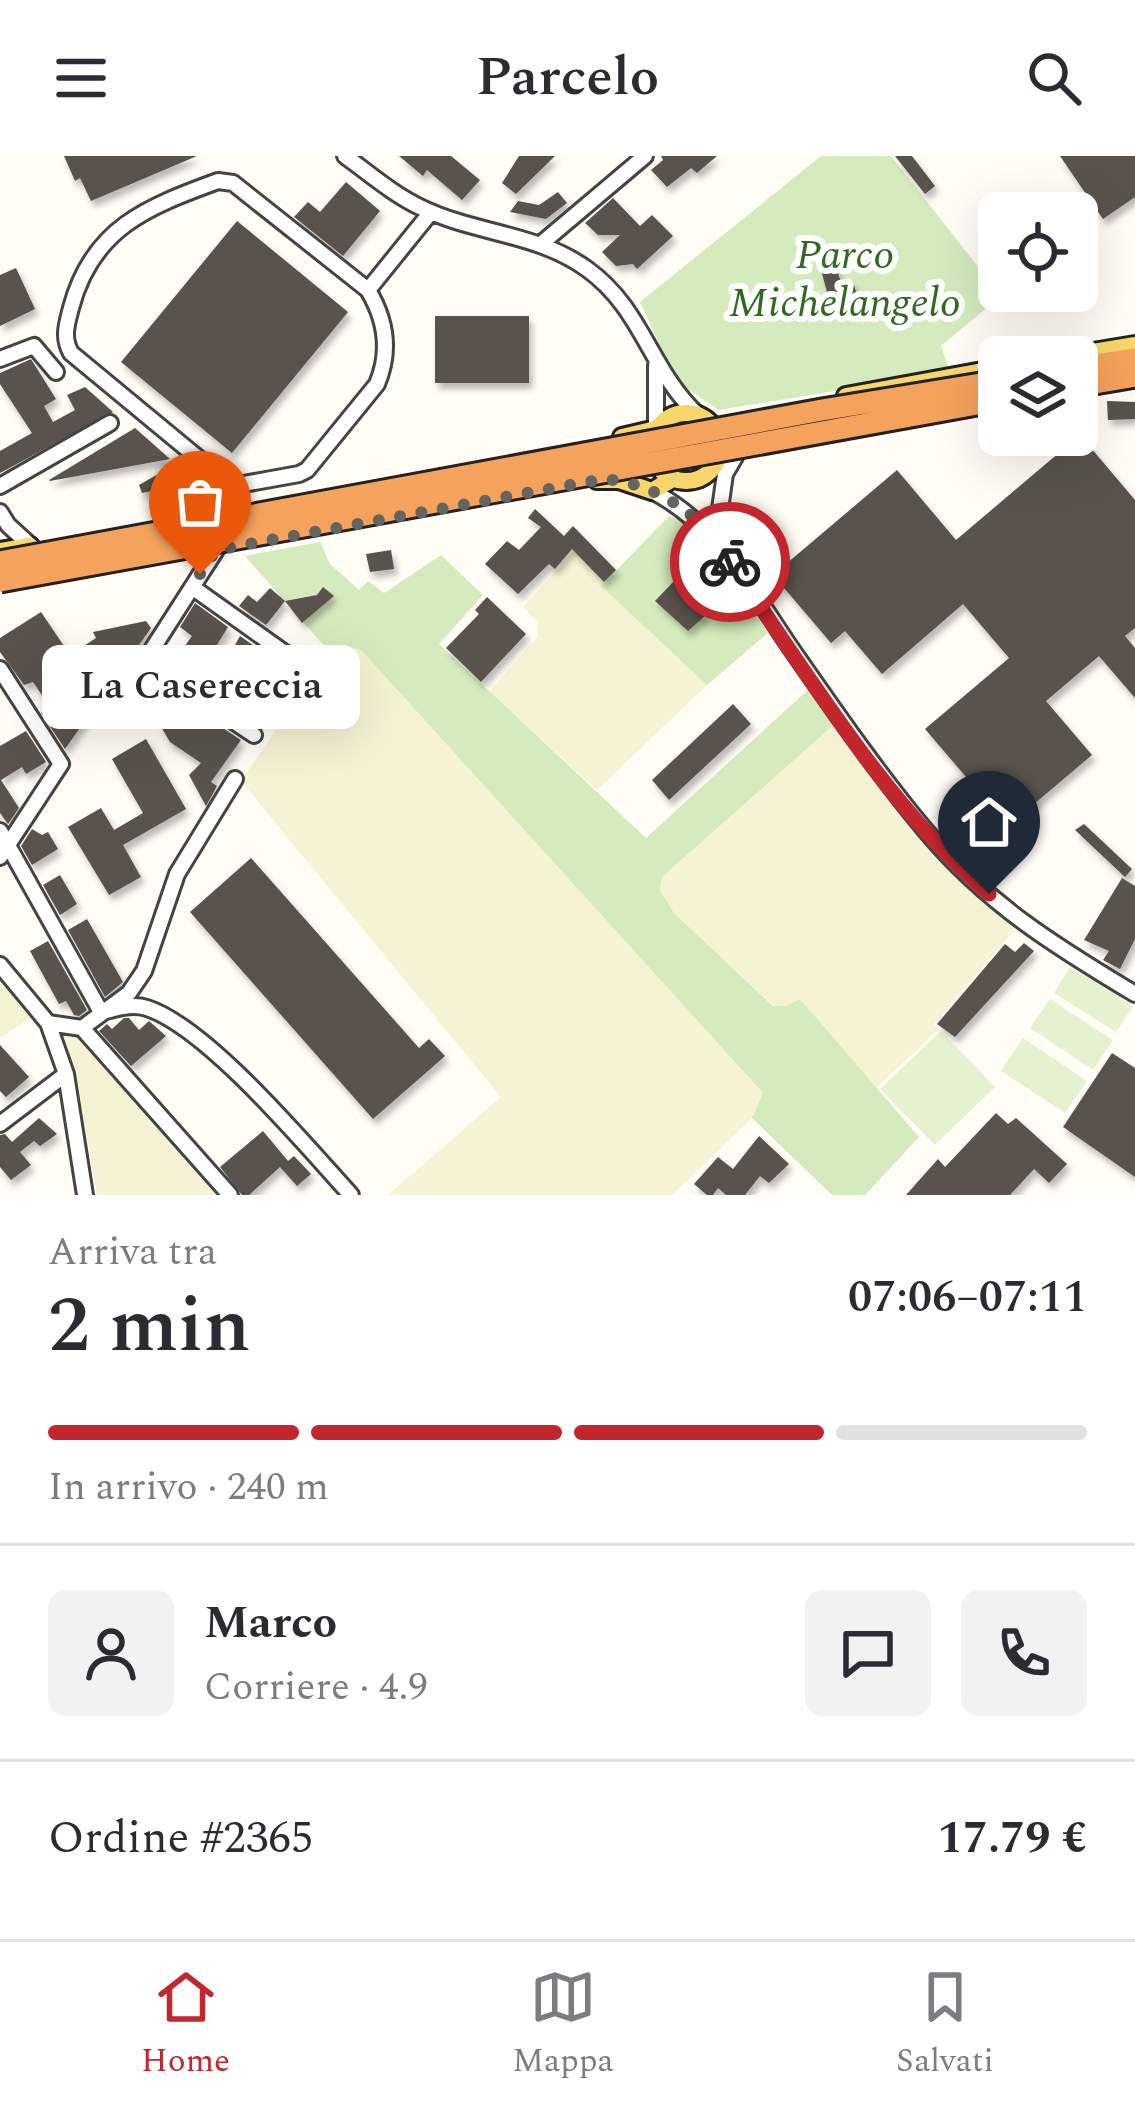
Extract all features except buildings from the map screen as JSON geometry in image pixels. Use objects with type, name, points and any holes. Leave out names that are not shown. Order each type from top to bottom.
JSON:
[{"type":"highway","points":[[1098,365],[1135,359]]},
{"type":"highway","points":[[1098,386],[1135,380]]},
{"type":"highway","points":[[0,562],[978,384]]},
{"type":"highway","points":[[0,581],[978,408]]},
{"type":"main road","points":[[1098,352],[1135,346]]},
{"type":"main road","points":[[0,550],[656,429],[675,415],[703,418],[978,372]]},
{"type":"main road","points":[[656,429],[651,453],[655,464],[663,473],[692,482],[723,460],[978,408]]},
{"type":"main road","points":[[703,418],[719,437],[723,460]]},
{"type":"main road","points":[[0,591],[603,479],[652,491],[674,478]]},
{"type":"street","points":[[345,156],[395,193],[431,212],[542,243],[590,270],[633,314],[675,394],[703,418]]},
{"type":"street","points":[[542,243],[639,158]]},
{"type":"street","points":[[218,181],[233,183],[368,290],[385,331],[384,368],[366,399],[299,475],[227,482],[66,344],[65,329],[77,286],[99,248],[134,217],[218,181]]},
{"type":"street","points":[[368,290],[431,212]]},
{"type":"street","points":[[0,359],[34,346],[56,372]]},
{"type":"street","points":[[656,360],[656,429]]},
{"type":"street","points":[[0,486],[110,423]]},
{"type":"street","points":[[716,537],[728,466],[723,460]]},
{"type":"street","points":[[674,478],[678,504]]},
{"type":"street","points":[[652,491],[678,504],[716,537],[808,673],[928,833],[964,872],[1039,937],[1135,994]]},
{"type":"street","points":[[4,518],[31,546]]},
{"type":"street","points":[[0,550],[4,518]]},
{"type":"street","points":[[216,550],[144,662],[254,735]]},
{"type":"street","points":[[192,587],[302,666]]},
{"type":"street","points":[[0,669],[61,764],[3,847],[101,1012]]},
{"type":"street","points":[[82,1028],[129,993],[144,971],[177,874],[236,778]]},
{"type":"street","points":[[0,965],[48,1023],[66,1074],[86,1195]]},
{"type":"street","points":[[101,1012],[133,1005],[150,1009],[188,1033],[219,1056],[352,1195]]},
{"type":"street","points":[[48,1023],[82,1028],[230,1195]]},
{"type":"street","points":[[0,1124],[66,1074]]},
{"type":"shaded area","points":[[574,551],[604,582],[602,586],[707,685],[597,790],[489,692],[538,636],[537,622],[523,607]]},
{"type":"shaded area","points":[[349,648],[361,650],[763,1093],[752,1118],[672,1195],[388,1195],[501,1097],[241,781],[303,690],[333,656]]},
{"type":"shaded area","points":[[837,722],[943,859],[1015,929],[934,1024],[939,1029],[875,1089],[800,999],[774,1006],[674,913],[660,890],[662,877]]},
{"type":"shaded area","points":[[0,977],[33,1016],[0,1038]]},
{"type":"shaded area","points":[[62,1031],[78,1031],[224,1195],[97,1195],[78,1085]]},
{"type":"green space","name":"Parco Michelangelo","points":[[821,156],[891,156],[978,267],[978,312],[982,312],[941,346],[950,372],[719,410],[677,382],[640,302]]},
{"type":"green space","points":[[669,516],[682,521],[710,547],[768,633],[707,685],[601,586]]},
{"type":"green space","points":[[320,542],[330,564],[359,590],[368,581],[384,593],[441,555],[483,595],[439,644],[646,838],[811,687],[837,722],[662,877],[660,890],[674,913],[773,1006],[800,999],[919,1137],[865,1195],[832,1195],[752,1118],[763,1093],[361,650],[349,648],[333,656],[245,556]]},
{"type":"green space","points":[[1070,967],[1133,1006],[1116,1032],[1054,993]]},
{"type":"green space","points":[[1050,999],[1113,1040],[1093,1070],[1030,1028]]},
{"type":"green space","points":[[941,1031],[995,1087],[935,1145],[880,1089]]},
{"type":"green space","points":[[1023,1038],[1087,1081],[1065,1113],[1001,1071]]},
{"type":"way so far","points":[[200,574],[216,550],[603,479],[633,484],[678,504],[716,537],[730,562]]},
{"type":"place","name":"La Casereccia","points":[[200,574]]},
{"type":"route","points":[[730,562],[878,770],[928,833],[989,894]]}]
